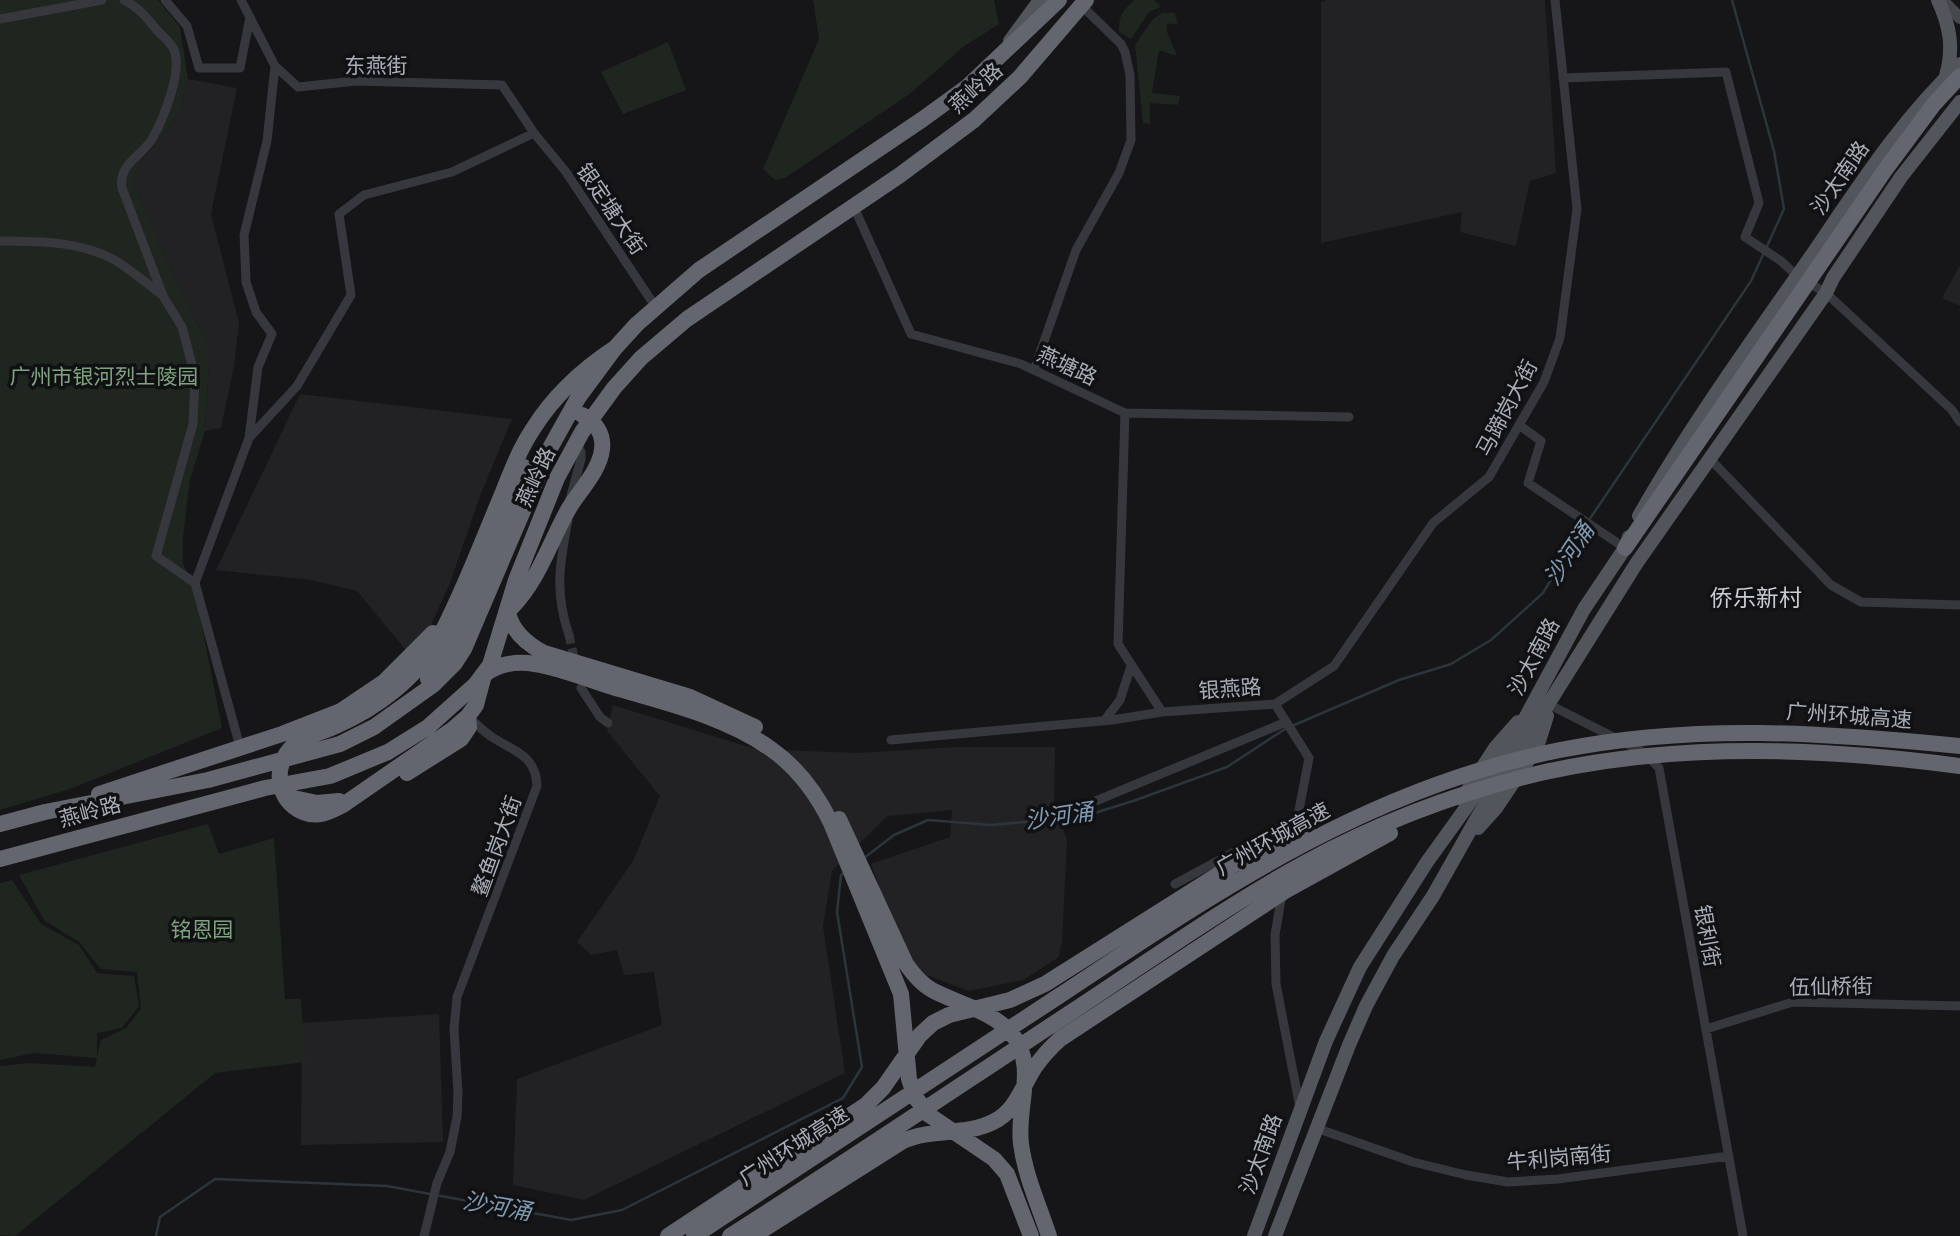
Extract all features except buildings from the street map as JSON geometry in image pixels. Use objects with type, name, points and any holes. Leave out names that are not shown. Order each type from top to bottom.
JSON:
[{"type":"highway","points":[[1004,51],[1059,0]]},
{"type":"highway","name":"燕岭路","points":[[0,859],[265,788],[330,776],[388,752],[428,727],[484,674],[498,646],[516,580],[545,504],[576,443],[614,388],[657,343],[687,319],[854,207],[935,150],[994,103],[1020,77],[1083,3]]},
{"type":"highway","name":"燕岭路","points":[[0,824],[45,812],[175,788],[321,751],[374,727],[445,674],[464,649],[548,450],[578,397],[615,348],[655,306],[699,270],[923,119],[967,87],[1004,51]]},
{"type":"highway","points":[[1625,548],[1892,160],[1953,77]]},
{"type":"highway","points":[[615,348],[579,374],[533,429],[511,472],[438,640],[428,656],[410,676],[374,705],[334,727],[302,739],[289,749],[282,761],[279,776],[281,789],[288,802],[299,810],[313,815],[334,810],[453,729],[476,705],[484,674],[506,663],[534,664],[712,705],[752,725],[782,746],[813,775],[830,800],[857,854],[906,964],[930,989],[966,1011],[993,1019],[1005,1027],[1017,1041],[1030,1069],[1020,1132]]},
{"type":"highway","points":[[407,703],[449,651],[542,427],[556,416],[573,412],[588,418],[595,424],[602,439],[600,458],[573,501],[520,599],[508,612],[512,625],[536,649],[649,691],[737,729],[771,749],[800,775],[817,797],[834,831],[893,972],[904,1009],[906,1055],[915,1097],[938,1128],[995,1159],[1007,1174],[1031,1236]]},
{"type":"highway","points":[[45,812],[324,719],[358,701],[384,682],[437,628],[453,606]]},
{"type":"highway","points":[[265,788],[301,801],[317,803],[366,796],[461,739],[469,727],[468,716]]},
{"type":"highway","name":"广州环城高速","points":[[694,1236],[1167,924],[1255,870],[1340,824],[1415,793],[1461,776],[1560,750],[1694,733],[1811,733],[1960,746]]},
{"type":"highway","name":"广州环城高速","points":[[730,1236],[1174,943],[1262,888],[1367,833],[1448,800],[1574,766],[1697,752],[1813,752],[1960,766]]},
{"type":"highway","points":[[668,1236],[872,1100],[920,1035],[938,1020],[1010,1000],[1045,984],[1235,864],[1337,818],[1461,776]]},
{"type":"highway","points":[[956,1132],[983,1126],[998,1119],[1019,1097],[1030,1069],[1068,1033],[1310,875],[1444,805],[1499,785]]},
{"type":"highway","points":[[930,989],[956,999],[1010,1000]]},
{"type":"highway","points":[[887,1083],[899,1054],[904,1009]]},
{"type":"highway","points":[[909,1079],[910,1056],[920,1035]]},
{"type":"highway","points":[[1019,1097],[1020,1132],[1025,1162],[1049,1236]]},
{"type":"highway","points":[[753,1236],[903,1141],[938,1128],[983,1126]]},
{"type":"highway","points":[[938,1128],[956,1132],[978,1148]]},
{"type":"main road","name":"燕岭路","points":[[1004,51],[1040,0]]},
{"type":"main road","points":[[1940,0],[1960,18]]},
{"type":"main road","points":[[1940,0],[1951,42],[1953,77]]},
{"type":"main road","name":"沙太南路","points":[[1254,1236],[1333,1024],[1360,967],[1404,896],[1442,842],[1452,815],[1495,748],[1527,714],[1584,610],[1625,548],[1636,522],[1670,464],[1797,276],[1899,132],[1953,77],[1960,64]]},
{"type":"main road","name":"沙太南路","points":[[1275,1236],[1349,1045],[1380,978],[1433,896],[1462,844],[1486,821],[1538,747],[1549,705],[1636,564],[1826,293],[1833,278],[1901,177],[1960,102]]},
{"type":"street","points":[[0,19],[102,0]]},
{"type":"street","points":[[124,0],[137,7],[174,50],[175,77],[170,101],[151,141],[121,177],[122,188],[163,296],[182,327],[193,365],[193,424],[156,556],[195,583]]},
{"type":"street","points":[[165,0],[187,26],[199,68],[240,68],[250,17]]},
{"type":"street","name":"东燕街","points":[[241,0],[275,66],[298,87],[356,82],[502,85],[534,133]]},
{"type":"street","name":"马蹄岗大街","points":[[1275,704],[1334,666],[1433,523],[1489,477],[1544,382],[1560,338],[1577,209],[1555,0]]},
{"type":"street","points":[[1034,370],[1076,250],[1119,173],[1131,140],[1130,75],[1125,52],[1121,44],[1083,3]]},
{"type":"street","points":[[240,747],[195,583],[249,438],[258,367],[272,334],[256,312],[246,282],[244,235],[267,141],[275,66]]},
{"type":"street","points":[[1563,78],[1726,72],[1759,203],[1745,237],[1781,261],[1797,276],[1826,293],[1952,410],[1960,422]]},
{"type":"street","points":[[249,438],[298,386],[351,295],[339,214],[364,195],[452,172],[534,133]]},
{"type":"street","name":"银定塘大街","points":[[534,133],[566,172],[655,306]]},
{"type":"street","name":"燕塘路","points":[[854,207],[911,334],[1021,364],[1125,413],[1349,417]]},
{"type":"street","points":[[0,241],[39,241],[78,246],[116,261],[163,296]]},
{"type":"street","points":[[1125,413],[1118,644],[1161,712]]},
{"type":"street","points":[[1519,425],[1541,441],[1528,483],[1625,548]]},
{"type":"street","points":[[569,635],[559,585],[559,564],[569,518],[571,493],[581,459],[576,443]]},
{"type":"street","points":[[1714,463],[1831,585],[1861,602],[1960,605]]},
{"type":"street","points":[[1104,721],[1120,700],[1130,666]]},
{"type":"street","points":[[581,688],[600,717],[608,723]]},
{"type":"street","name":"银燕路","points":[[891,740],[1104,721],[1161,712],[1275,704],[1308,758],[1279,913],[1274,958],[1276,985],[1300,1110]]},
{"type":"street","name":"银利街","points":[[1549,705],[1645,753],[1658,768],[1743,1236]]},
{"type":"street","name":"鳌鱼岗大街","points":[[424,1236],[437,1183],[450,1152],[457,1117],[454,1015],[461,983],[493,907],[537,786],[537,773],[526,758],[483,731],[468,716]]},
{"type":"street","points":[[1086,805],[1286,722]]},
{"type":"street","points":[[1175,884],[1297,818]]},
{"type":"street","name":"伍仙桥街","points":[[1706,1029],[1793,1002],[1960,1006]]},
{"type":"street","name":"牛利岗南街","points":[[1316,1128],[1413,1162],[1498,1181],[1558,1179],[1729,1156]]},
{"type":"shaded area","points":[[1545,0],[1556,173],[1530,181],[1516,246],[1460,232],[1462,212],[1321,243],[1321,2]]},
{"type":"shaded area","points":[[188,79],[237,88],[211,214],[239,323],[234,366],[221,428],[205,431],[210,347],[186,303],[133,182],[144,157],[179,114]]},
{"type":"shaded area","points":[[1960,265],[1960,306],[1942,298]]},
{"type":"shaded area","points":[[300,394],[512,419],[480,496],[450,583],[431,625],[408,653],[357,591],[311,580],[216,570]]},
{"type":"shaded area","points":[[613,705],[755,749],[856,753],[959,747],[1055,747],[1054,808],[1067,839],[1059,957],[1023,980],[969,991],[919,972],[888,911],[871,864],[950,837],[952,810],[887,816],[832,871],[823,926],[845,1073],[584,1200],[513,1185],[517,1079],[662,1025],[654,972],[624,975],[617,950],[591,955],[577,942],[633,861],[660,796],[607,731]]},
{"type":"shaded area","points":[[439,1014],[443,1142],[301,1145],[302,1023]]},
{"type":"green space","name":"广州市银河烈士陵园","points":[[0,0],[158,0],[180,27],[188,79],[179,114],[144,157],[133,182],[186,303],[210,347],[205,431],[190,480],[183,537],[183,563],[196,596],[222,728],[70,789],[0,810]]},
{"type":"green space","points":[[813,0],[994,0],[999,24],[963,47],[911,93],[785,178],[775,180],[763,169],[819,39]]},
{"type":"green space","points":[[1134,0],[1154,0],[1161,7],[1149,12],[1131,39],[1119,32],[1119,26],[1122,14]]},
{"type":"green space","points":[[1162,13],[1175,13],[1178,25],[1167,23],[1167,32],[1177,56],[1159,50],[1152,93],[1180,96],[1178,105],[1150,103],[1150,124],[1143,123],[1135,45],[1152,20]]},
{"type":"green space","points":[[668,42],[686,90],[623,114],[601,72]]},
{"type":"green space","name":"铭恩园","points":[[208,824],[219,854],[274,838],[285,999],[301,999],[306,1062],[215,1073],[15,1236],[0,1235],[0,1066],[30,1063],[95,1067],[97,1058],[34,1053],[0,1060],[0,883],[12,880],[41,924],[79,945],[97,973],[134,976],[139,1006],[122,1028],[97,1033],[97,1057],[101,1040],[126,1028],[141,1009],[137,972],[101,969],[79,942],[44,920],[19,875]]},
{"type":"waterway","name":"沙河涌","points":[[864,858],[894,835],[928,820],[991,825],[1082,817],[1227,767],[1285,729],[1399,680],[1451,664],[1491,640],[1543,593],[1568,551],[1751,281],[1784,209],[1774,151],[1732,0]]},
{"type":"waterway","name":"沙河涌","points":[[156,1236],[160,1217],[215,1179],[387,1186],[571,1220],[622,1210],[843,1098],[862,1067],[837,912],[841,875],[845,872]]},
{"type":"tunnel","points":[[569,635],[576,666]]},
{"type":"district","name":"侨乐新村","points":[[1756,598]]}]
